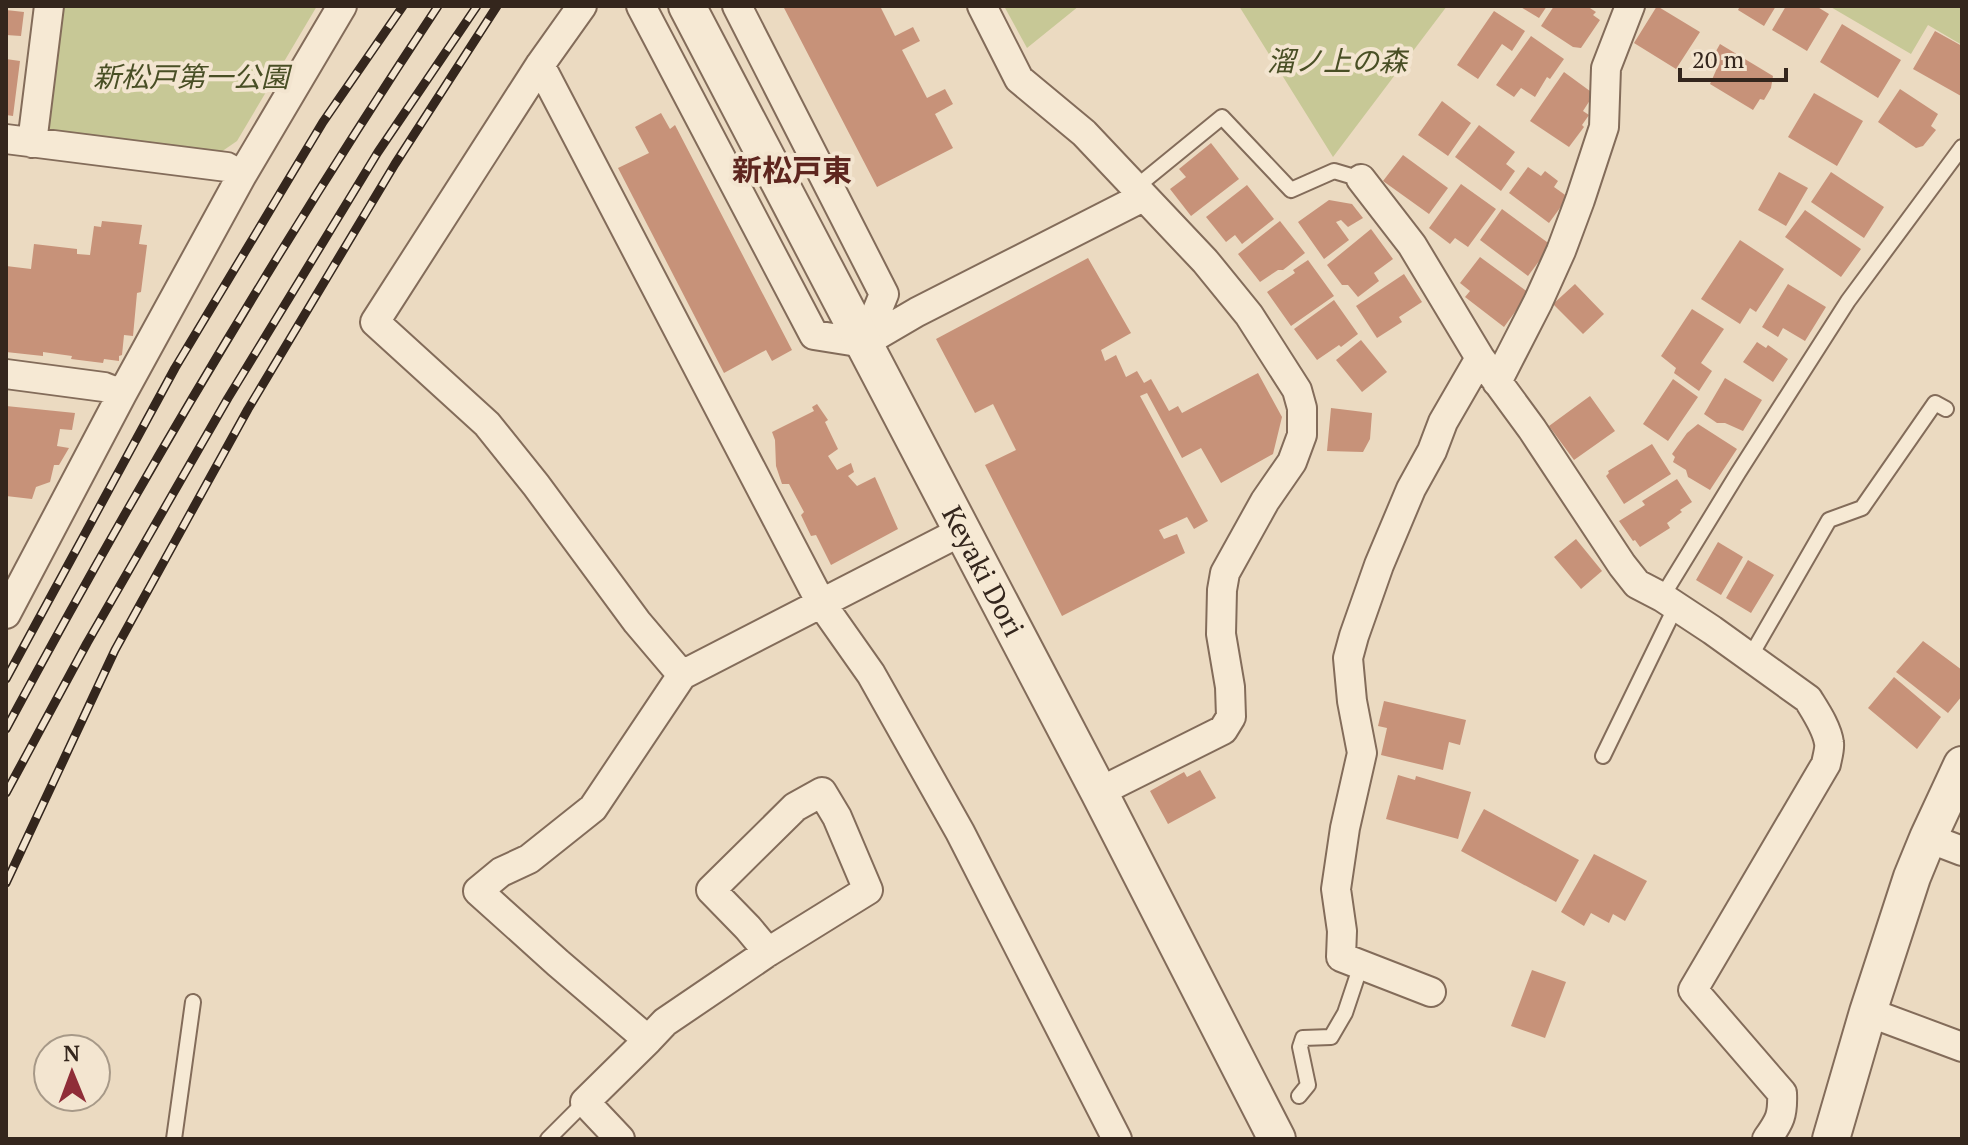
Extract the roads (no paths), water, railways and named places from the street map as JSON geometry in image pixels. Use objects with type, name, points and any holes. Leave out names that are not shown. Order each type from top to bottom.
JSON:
[{"type":"street","points":[[49,6],[19,141],[227,167],[242,175]]},
{"type":"street","points":[[6,614],[242,175],[342,6]]},
{"type":"street","points":[[582,6],[540,65],[375,322],[487,424],[637,622],[682,675]]},
{"type":"street","points":[[641,6],[814,335],[864,343],[1139,192]]},
{"type":"street","name":"Keyaki Dori","points":[[687,6],[1277,1139]]},
{"type":"street","points":[[737,6],[884,294],[864,343]]},
{"type":"street","points":[[982,6],[1019,79],[1084,133],[1205,261],[1249,315],[1297,390],[1302,408],[1302,435],[1292,462],[1265,501],[1225,573],[1221,634],[1230,687],[1231,717],[1223,730],[1099,792]]},
{"type":"street","points":[[1497,382],[1550,277],[1580,200],[1604,127],[1606,68],[1630,6]]},
{"type":"street","points":[[540,65],[821,603],[871,674],[960,832],[1117,1139]]},
{"type":"street","points":[[1361,179],[1412,245],[1480,358],[1532,429],[1629,575],[1637,584],[1669,601],[1808,699],[1817,712],[1830,745],[1826,764],[1693,990],[1782,1093],[1781,1120],[1767,1139]]},
{"type":"street","points":[[1431,992],[1341,957],[1342,931],[1336,889],[1345,828],[1362,753],[1348,658],[1379,565],[1406,502],[1443,422],[1480,358]]},
{"type":"street","points":[[6,374],[104,387],[122,394]]},
{"type":"street","points":[[648,1040],[478,891],[501,872],[529,859],[593,808],[682,675],[962,531]]},
{"type":"street","points":[[1831,1139],[1912,877],[1962,765]]},
{"type":"street","points":[[620,1139],[585,1102],[665,1022],[768,952],[868,890],[837,817],[822,792],[795,807],[711,890],[768,952]]},
{"type":"street","points":[[1928,838],[1962,851]]},
{"type":"street","points":[[1868,1012],[1962,1047]]},
{"type":"lane","points":[[1139,192],[1222,117],[1291,190],[1334,171],[1361,179]]},
{"type":"lane","points":[[1603,756],[1669,601],[1738,473],[1848,301],[1962,147]]},
{"type":"lane","points":[[1750,657],[1829,520],[1862,508],[1935,403],[1946,409]]},
{"type":"lane","points":[[1299,1096],[1308,1085],[1300,1047],[1303,1038],[1331,1037],[1345,1013],[1361,965]]},
{"type":"lane","points":[[174,1139],[193,1002]]},
{"type":"lane","points":[[548,1139],[585,1102]]},
{"type":"railway","points":[[6,679],[175,368],[323,122],[403,6]]},
{"type":"railway","points":[[6,729],[108,544],[214,362],[438,6]]},
{"type":"railway","points":[[6,793],[87,643],[228,398],[378,152],[477,6]]},
{"type":"railway","points":[[6,883],[115,650],[248,409],[395,164],[497,6]]},
{"type":"district","name":"新松戸東","points":[[792,171]]},
{"type":"park label","name":"溜ノ上の森","points":[[1337,61]]},
{"type":"park label","name":"新松戸第一公園","points":[[191,77]]}]
